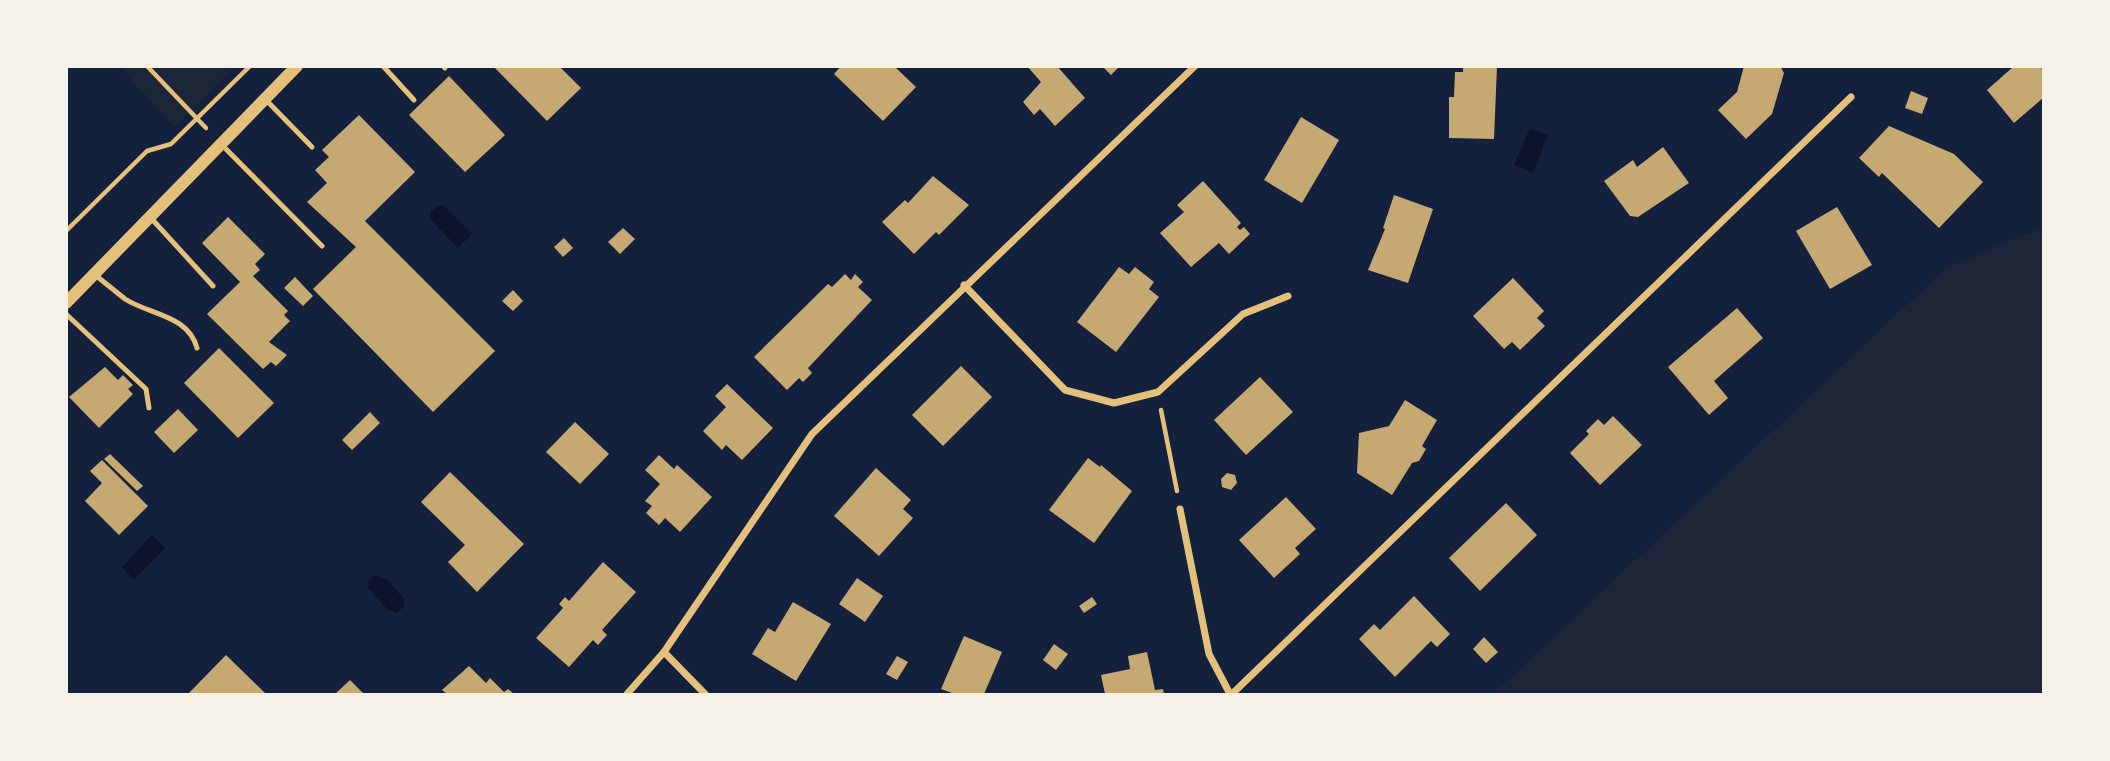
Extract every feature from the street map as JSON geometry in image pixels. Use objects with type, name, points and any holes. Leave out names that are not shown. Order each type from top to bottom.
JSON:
[{"type":"street","points":[[66,303],[297,66]]},
{"type":"street","points":[[627,695],[664,652],[812,434],[964,285],[1195,66]]},
{"type":"street","points":[[1180,509],[1209,653],[1231,695],[1851,97]]},
{"type":"street","points":[[964,285],[1065,390],[1114,402],[1158,392],[1243,314],[1288,296]]},
{"type":"street","points":[[664,652],[705,695]]},
{"type":"lane","points":[[383,66],[414,100]]},
{"type":"lane","points":[[265,99],[312,148]]},
{"type":"lane","points":[[221,144],[322,246]]},
{"type":"lane","points":[[150,217],[213,286]]},
{"type":"lane","points":[[94,274],[127,300],[173,319],[194,337],[197,348]]},
{"type":"lane","points":[[66,314],[146,389],[149,408]]},
{"type":"path","points":[[147,66],[221,144]]},
{"type":"path","points":[[66,231],[147,151],[171,144],[250,66]]},
{"type":"path","points":[[1158,392],[1180,509]]},
{"type":"shaded area","points":[[120,67],[235,67],[174,127]]},
{"type":"shaded area","points":[[1530,128],[1548,135],[1533,173],[1514,165]]},
{"type":"shaded area","points":[[443,205],[472,234],[458,248],[430,219],[430,212]]},
{"type":"shaded area","points":[[2043,227],[2043,694],[1493,694],[1946,268]]},
{"type":"shaded area","points":[[152,535],[165,548],[134,580],[122,567]]},
{"type":"shaded area","points":[[374,575],[388,580],[404,599],[404,606],[397,613],[388,610],[368,588],[368,581]]},
{"type":"building","points":[[493,66],[559,66],[581,88],[547,121]]},
{"type":"building","points":[[841,66],[894,66],[916,87],[883,121],[834,74]]},
{"type":"building","points":[[1027,66],[1057,66],[1085,98],[1055,126],[1040,109],[1034,115],[1023,102],[1041,82]]},
{"type":"building","points":[[1102,66],[1120,66],[1111,75]]},
{"type":"building","points":[[1463,66],[1497,66],[1494,139],[1449,138],[1449,97],[1454,97],[1455,72],[1463,72]]},
{"type":"building","points":[[1744,66],[1780,66],[1784,73],[1772,114],[1746,139],[1718,110],[1737,92]]},
{"type":"building","points":[[2014,66],[2040,66],[2043,71],[2043,98],[2014,123],[1987,90]]},
{"type":"building","points":[[449,76],[505,135],[465,172],[409,115]]},
{"type":"building","points":[[1911,91],[1928,98],[1922,114],[1905,108]]},
{"type":"building","points":[[359,115],[415,172],[365,221],[495,351],[433,412],[313,289],[356,247],[307,202],[327,183],[315,170],[329,157],[322,150]]},
{"type":"building","points":[[1301,117],[1339,140],[1302,203],[1264,180]]},
{"type":"building","points":[[1889,126],[1954,154],[1983,182],[1939,228],[1882,173],[1879,177],[1859,158]]},
{"type":"building","points":[[1663,147],[1689,183],[1638,217],[1630,216],[1604,181],[1633,160],[1637,167]]},
{"type":"building","points":[[933,176],[969,205],[939,235],[936,232],[914,254],[882,222],[905,200],[908,203]]},
{"type":"building","points":[[1203,181],[1241,223],[1237,227],[1240,230],[1244,227],[1250,234],[1229,254],[1219,243],[1191,267],[1160,233],[1184,212],[1177,205]]},
{"type":"building","points":[[1394,195],[1433,209],[1408,283],[1368,270],[1385,229],[1383,228]]},
{"type":"building","points":[[1837,207],[1872,265],[1830,289],[1796,231]]},
{"type":"building","points":[[228,217],[265,254],[255,264],[260,270],[253,276],[288,311],[284,315],[290,321],[269,342],[287,355],[276,366],[271,362],[263,369],[207,314],[240,282],[202,243]]},
{"type":"building","points":[[623,228],[635,239],[620,254],[608,242]]},
{"type":"building","points":[[564,238],[573,248],[563,257],[554,247]]},
{"type":"building","points":[[1119,267],[1129,274],[1135,267],[1154,282],[1149,289],[1159,297],[1116,352],[1077,322]]},
{"type":"building","points":[[845,274],[851,280],[855,274],[863,282],[858,287],[872,300],[808,368],[812,373],[803,382],[799,378],[787,390],[754,357],[828,284],[832,287]]},
{"type":"building","points":[[295,277],[313,296],[303,306],[284,288]]},
{"type":"building","points":[[1513,278],[1544,311],[1537,318],[1545,326],[1520,350],[1512,342],[1504,349],[1473,316]]},
{"type":"building","points":[[513,290],[523,301],[513,311],[502,301]]},
{"type":"building","points":[[1737,308],[1763,338],[1714,381],[1728,398],[1709,415],[1668,367]]},
{"type":"building","points":[[219,348],[274,403],[238,438],[184,383]]},
{"type":"building","points":[[961,366],[992,397],[943,446],[912,415]]},
{"type":"building","points":[[105,367],[118,380],[123,375],[133,385],[128,389],[133,394],[99,428],[69,397]]},
{"type":"building","points":[[1260,377],[1293,412],[1246,455],[1214,420]]},
{"type":"building","points":[[727,384],[773,428],[742,460],[726,445],[722,450],[703,431],[726,407],[715,396]]},
{"type":"building","points":[[1405,400],[1437,420],[1422,446],[1426,449],[1419,461],[1412,463],[1392,495],[1357,473],[1359,433],[1389,426]]},
{"type":"building","points":[[178,409],[198,430],[174,453],[154,432]]},
{"type":"building","points":[[370,412],[380,423],[352,450],[342,440]]},
{"type":"building","points":[[1613,416],[1642,445],[1600,485],[1570,453],[1589,434],[1586,431],[1598,419],[1604,425]]},
{"type":"building","points":[[575,422],[609,454],[580,484],[546,452]]},
{"type":"building","points":[[110,454],[143,486],[137,491],[104,459]]},
{"type":"building","points":[[659,455],[674,469],[677,465],[712,497],[680,532],[665,518],[659,525],[646,513],[652,506],[645,501],[660,484],[645,470]]},
{"type":"building","points":[[1088,458],[1100,467],[1101,465],[1132,491],[1094,543],[1049,510]]},
{"type":"building","points":[[102,460],[148,506],[119,535],[85,501],[102,483],[90,471]]},
{"type":"building","points":[[876,468],[911,500],[903,509],[913,518],[879,556],[834,516]]},
{"type":"building","points":[[450,472],[524,544],[477,592],[448,562],[465,545],[421,502]]},
{"type":"building","points":[[1227,473],[1235,475],[1237,483],[1231,490],[1222,487],[1221,479]]},
{"type":"building","points":[[1286,497],[1316,529],[1295,548],[1300,554],[1274,578],[1239,540]]},
{"type":"building","points":[[1506,503],[1537,535],[1480,591],[1449,558]]},
{"type":"building","points":[[603,562],[636,592],[602,630],[607,635],[598,645],[593,640],[569,667],[536,638],[563,608],[559,604],[565,597],[569,601]]},
{"type":"building","points":[[857,578],[883,596],[865,622],[839,604]]},
{"type":"building","points":[[1414,596],[1450,634],[1437,647],[1431,641],[1395,677],[1359,639],[1374,624],[1380,630]]},
{"type":"building","points":[[1092,597],[1097,604],[1084,613],[1079,606]]},
{"type":"building","points":[[793,602],[831,624],[796,681],[752,654],[768,628],[775,632]]},
{"type":"building","points":[[964,636],[1002,652],[984,694],[955,694],[941,689]]},
{"type":"building","points":[[1484,637],[1498,652],[1486,663],[1473,649]]},
{"type":"building","points":[[1054,644],[1068,654],[1056,670],[1043,660]]},
{"type":"building","points":[[1147,652],[1155,690],[1163,689],[1164,694],[1105,694],[1101,675],[1130,669],[1128,656]]},
{"type":"building","points":[[226,655],[266,694],[188,694]]},
{"type":"building","points":[[897,656],[908,662],[897,680],[886,674]]},
{"type":"building","points":[[469,666],[486,683],[490,678],[504,692],[508,689],[514,694],[447,694],[442,690]]},
{"type":"building","points":[[350,680],[364,694],[335,694]]}]
